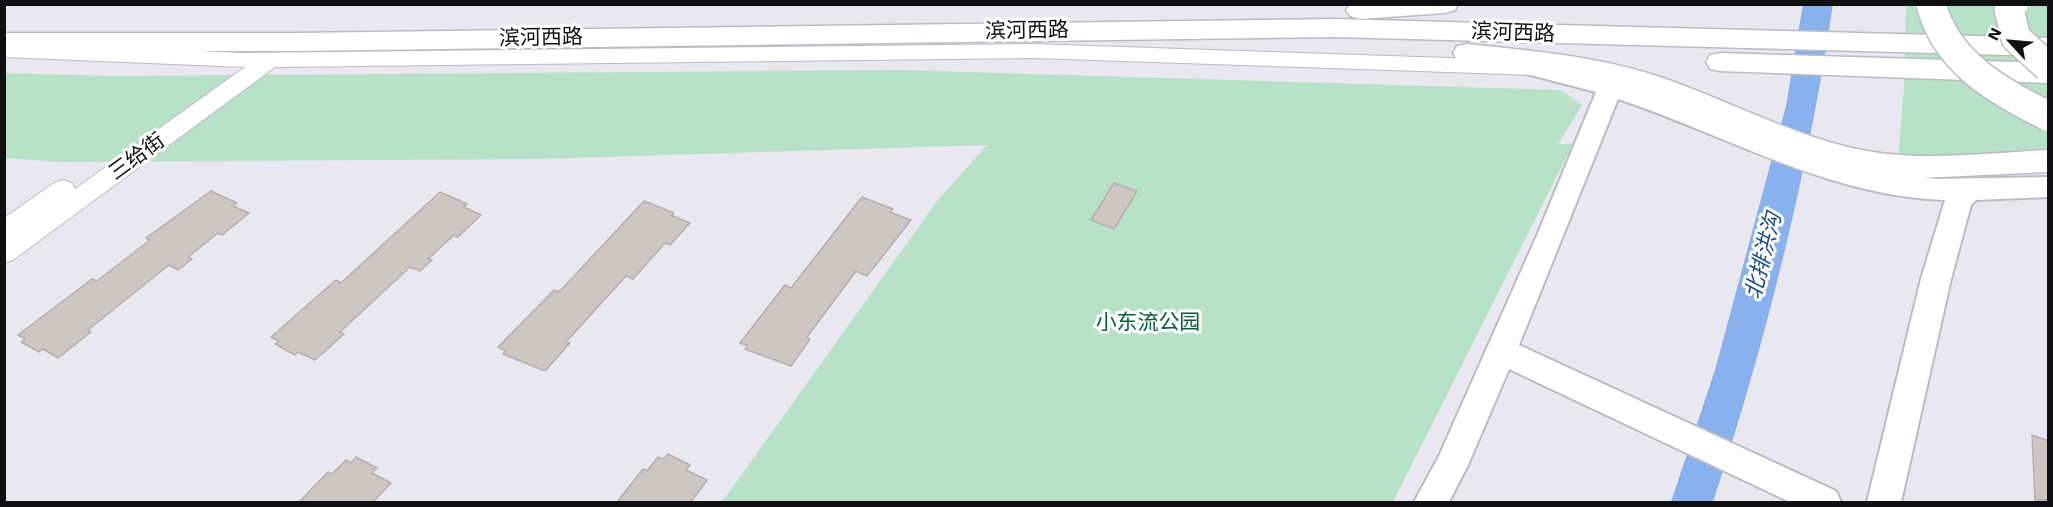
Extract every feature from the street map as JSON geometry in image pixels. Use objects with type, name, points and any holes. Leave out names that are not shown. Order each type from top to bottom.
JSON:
[{"type":"highway","points":[[1332,12],[1445,4]]},
{"type":"highway","points":[[2013,4],[2009,9],[2016,38],[2049,67]]},
{"type":"highway","name":"滨河西路","points":[[4,25],[1332,12],[1684,21],[2049,47]]},
{"type":"highway","points":[[1928,37],[1932,15],[1944,39],[1982,79],[2016,100],[2049,116]]},
{"type":"highway","name":"滨河西路","points":[[4,42],[503,39],[1335,28],[1652,38],[1928,37],[2049,27]]},
{"type":"highway","points":[[969,32],[1114,44],[1634,59],[1928,37],[2049,74]]},
{"type":"highway","points":[[1467,53],[1572,65],[1785,139],[1854,160],[1921,167],[2049,161]]},
{"type":"main road","points":[[1467,53],[1538,68],[1610,87],[1648,92],[1772,150],[1843,174],[1896,186],[1970,190],[2049,187]]},
{"type":"main road","points":[[1431,502],[1452,465],[1610,87]]},
{"type":"main road","points":[[1884,502],[1936,279],[1959,201],[1970,190]]},
{"type":"main road","points":[[1501,351],[1550,376],[1824,502]]},
{"type":"street","points":[[403,59],[503,39]]},
{"type":"street","points":[[1034,51],[1114,44]]},
{"type":"street","points":[[4,50],[244,60],[1034,51],[1538,68]]},
{"type":"street","points":[[4,58],[63,54]]},
{"type":"street","name":"三给街","points":[[4,231],[244,60]]},
{"type":"street","name":"三给街","points":[[4,254],[270,60]]},
{"type":"green space","points":[[1906,5],[2048,5],[2048,150],[1898,160],[1904,88]]},
{"type":"green space","name":"小东流公园","points":[[901,70],[1560,90],[1582,105],[1558,144],[1573,144],[1393,502],[722,502],[938,200],[987,145],[540,159],[60,162],[5,158],[4,73],[113,76]]},
{"type":"building","points":[[1114,183],[1137,191],[1114,229],[1091,220]]},
{"type":"building","points":[[211,191],[237,203],[233,206],[249,213],[222,235],[218,233],[188,257],[192,259],[178,270],[169,265],[88,330],[91,332],[58,358],[43,349],[39,352],[21,342],[25,339],[18,335],[92,279],[97,281],[150,240],[146,238]]},
{"type":"building","points":[[440,192],[467,204],[464,207],[481,215],[458,237],[454,235],[428,259],[432,260],[420,271],[410,267],[340,332],[344,334],[315,360],[298,352],[295,355],[275,344],[279,341],[271,337],[336,280],[341,283]]},
{"type":"building","points":[[862,197],[893,209],[890,212],[911,220],[867,276],[856,271],[807,337],[810,339],[791,366],[745,349],[748,346],[740,343],[785,285],[791,288]]},
{"type":"building","points":[[644,201],[674,213],[671,215],[690,223],[670,245],[665,243],[633,279],[626,276],[566,342],[570,343],[545,371],[503,354],[506,351],[498,347],[554,290],[559,292]]},
{"type":"building","points":[[2032,435],[2049,441],[2049,500],[2035,500]]},
{"type":"building","points":[[668,454],[690,465],[686,470],[707,480],[691,502],[617,502],[643,469],[647,471],[658,457],[663,459]]},
{"type":"building","points":[[356,457],[377,468],[372,473],[391,483],[373,502],[299,502],[328,472],[332,474],[346,460],[351,463]]},
{"type":"waterway","name":"北排洪沟","points":[[1692,502],[1735,370],[1802,106],[1818,4]]}]
